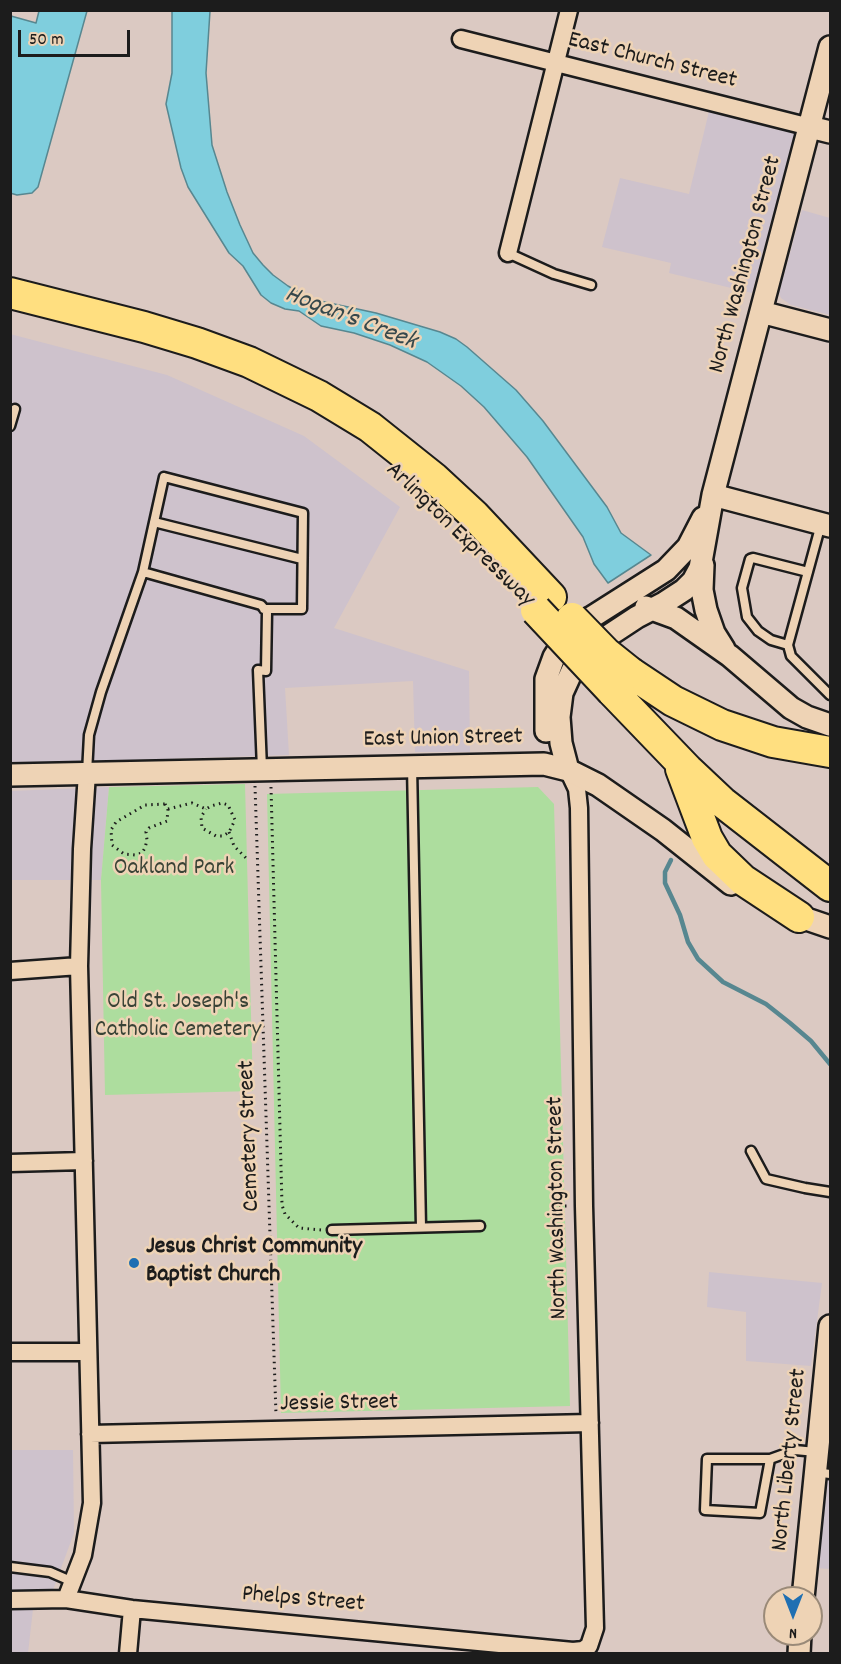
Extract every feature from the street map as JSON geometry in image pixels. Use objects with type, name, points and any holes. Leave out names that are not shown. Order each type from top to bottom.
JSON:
[{"type":"highway","name":"Arlington Expressway","points":[[10,292],[153,329],[224,352],[283,377],[334,416],[375,456],[418,490],[457,528],[544,603],[622,682],[671,753],[736,814],[831,886]]},
{"type":"highway","name":"Arlington Expressway","points":[[10,313],[205,365],[334,416]]},
{"type":"highway","name":"Arlington Expressway","points":[[622,682],[673,701],[722,724],[780,743],[831,752]]},
{"type":"highway","points":[[671,753],[683,772],[707,837],[717,855],[743,880],[799,917]]},
{"type":"street","points":[[508,253],[569,10]]},
{"type":"street","name":"East Church Street","points":[[461,39],[820,129]]},
{"type":"street","name":"North Washington Street","points":[[568,770],[561,742],[559,717],[562,693],[569,676],[599,642],[637,617],[677,595],[698,573],[703,557],[713,495],[761,312],[820,129],[831,47]]},
{"type":"street","points":[[761,312],[831,330]]},
{"type":"street","points":[[713,495],[826,525]]},
{"type":"street","name":"North Washington Street","points":[[589,1646],[595,1628],[584,1206],[579,801],[575,783],[568,770],[554,754],[547,736],[545,697],[548,673],[558,650],[571,633],[660,575],[678,560],[696,534],[713,495]]},
{"type":"street","points":[[703,557],[702,590],[706,610],[714,633],[730,656]]},
{"type":"street","points":[[611,607],[630,605],[653,609],[676,618],[730,656],[791,708],[807,717],[831,725]]},
{"type":"street","name":"East Union Street","points":[[10,775],[535,763],[568,770],[590,780],[663,830],[714,872],[735,886],[759,900],[799,917],[831,927]]},
{"type":"street","points":[[66,1599],[83,1555],[92,1503],[79,966],[82,849],[87,773]]},
{"type":"street","points":[[10,971],[79,966]]},
{"type":"street","points":[[10,1163],[84,1161]]},
{"type":"street","name":"North Liberty Street","points":[[805,1586],[821,1466],[831,1326]]},
{"type":"street","points":[[10,1352],[87,1352]]},
{"type":"street","name":"Jessie Street","points":[[90,1434],[590,1423]]},
{"type":"street","name":"Phelps Street","points":[[10,1600],[66,1599],[132,1609],[462,1646],[573,1651],[583,1650],[589,1646]]},
{"type":"street","points":[[128,1653],[132,1609]]},
{"type":"lane","points":[[508,253],[554,274],[591,285]]},
{"type":"lane","points":[[10,426],[15,409]]},
{"type":"lane","points":[[87,773],[89,735],[100,692],[143,573],[164,477],[303,513],[302,609],[264,609]]},
{"type":"lane","points":[[154,522],[302,559]]},
{"type":"lane","points":[[826,525],[808,573],[788,645],[791,656],[831,694]]},
{"type":"lane","points":[[788,645],[771,640],[758,631],[747,617],[742,588],[750,559],[808,573]]},
{"type":"lane","points":[[143,573],[261,605],[267,612],[266,671],[258,670],[262,769]]},
{"type":"lane","points":[[412,766],[421,1227]]},
{"type":"lane","points":[[751,1151],[766,1179],[831,1192]]},
{"type":"lane","points":[[332,1230],[480,1226]]},
{"type":"lane","points":[[770,1459],[760,1513],[705,1510],[707,1459],[770,1459],[795,1450],[821,1466]]},
{"type":"lane","points":[[10,1568],[50,1572],[73,1582]]},
{"type":"path","points":[[262,769],[282,1205],[285,1214],[299,1228],[332,1230]]},
{"type":"path","name":"Cemetery Street","points":[[262,769],[277,1430]]},
{"type":"path","points":[[168,809],[192,803],[206,809]]},
{"type":"path","points":[[165,804],[168,809],[167,821],[148,828],[147,840],[142,853],[124,854],[112,845],[111,831],[116,822],[127,814],[145,805],[165,804]]},
{"type":"path","points":[[217,804],[228,806],[235,820],[229,832],[223,836],[216,836],[202,828],[201,817],[206,809],[217,804]]},
{"type":"path","points":[[229,832],[234,846],[246,858]]},
{"type":"path","points":[[553,1206],[568,1206]]},
{"type":"shaded area","points":[[713,95],[800,116],[752,293],[669,273],[671,263],[602,247],[620,178],[689,194]]},
{"type":"shaded area","points":[[802,210],[830,218],[830,315],[791,305],[781,298],[779,293]]},
{"type":"shaded area","points":[[10,334],[167,375],[304,436],[400,507],[334,628],[469,671],[470,752],[415,752],[413,681],[285,688],[289,755],[11,764]]},
{"type":"shaded area","points":[[109,787],[101,880],[11,880],[10,791]]},
{"type":"shaded area","points":[[709,1272],[822,1283],[811,1366],[746,1361],[746,1312],[707,1307]]},
{"type":"shaded area","points":[[830,1408],[830,1569],[815,1568]]},
{"type":"shaded area","points":[[10,1450],[73,1450],[74,1533],[46,1609],[33,1609],[28,1653],[11,1653]]},
{"type":"green space","points":[[245,784],[253,1091],[105,1095],[101,880],[109,787]]},
{"type":"green space","points":[[538,787],[554,804],[570,1406],[281,1413],[267,794]]},
{"type":"water","points":[[39,11],[87,11],[38,187],[32,193],[17,195],[10,193],[11,16],[36,23]]},
{"type":"water","points":[[172,11],[210,11],[206,73],[212,145],[240,225],[253,253],[263,265],[288,286],[311,299],[376,313],[440,332],[467,347],[516,390],[543,421],[607,507],[621,533],[651,555],[608,583],[594,564],[583,537],[527,457],[484,407],[461,386],[427,362],[390,345],[354,333],[321,326],[299,311],[285,309],[271,303],[261,295],[243,266],[229,253],[188,187],[181,168],[166,104],[172,73]]},
{"type":"waterway","name":"Hogan's Creek","points":[[671,860],[665,872],[665,883],[680,915],[688,942],[698,959],[723,982],[766,1004],[790,1023],[811,1041],[830,1064]]},
{"type":"place","name":"Jesus Christ Community Baptist Church","points":[[134,1263]]},
{"type":"park label","name":"Oakland Park","points":[[174,870]]},
{"type":"park label","name":"Old St. Joseph's Catholic Cemetery","points":[[178,1018]]}]
